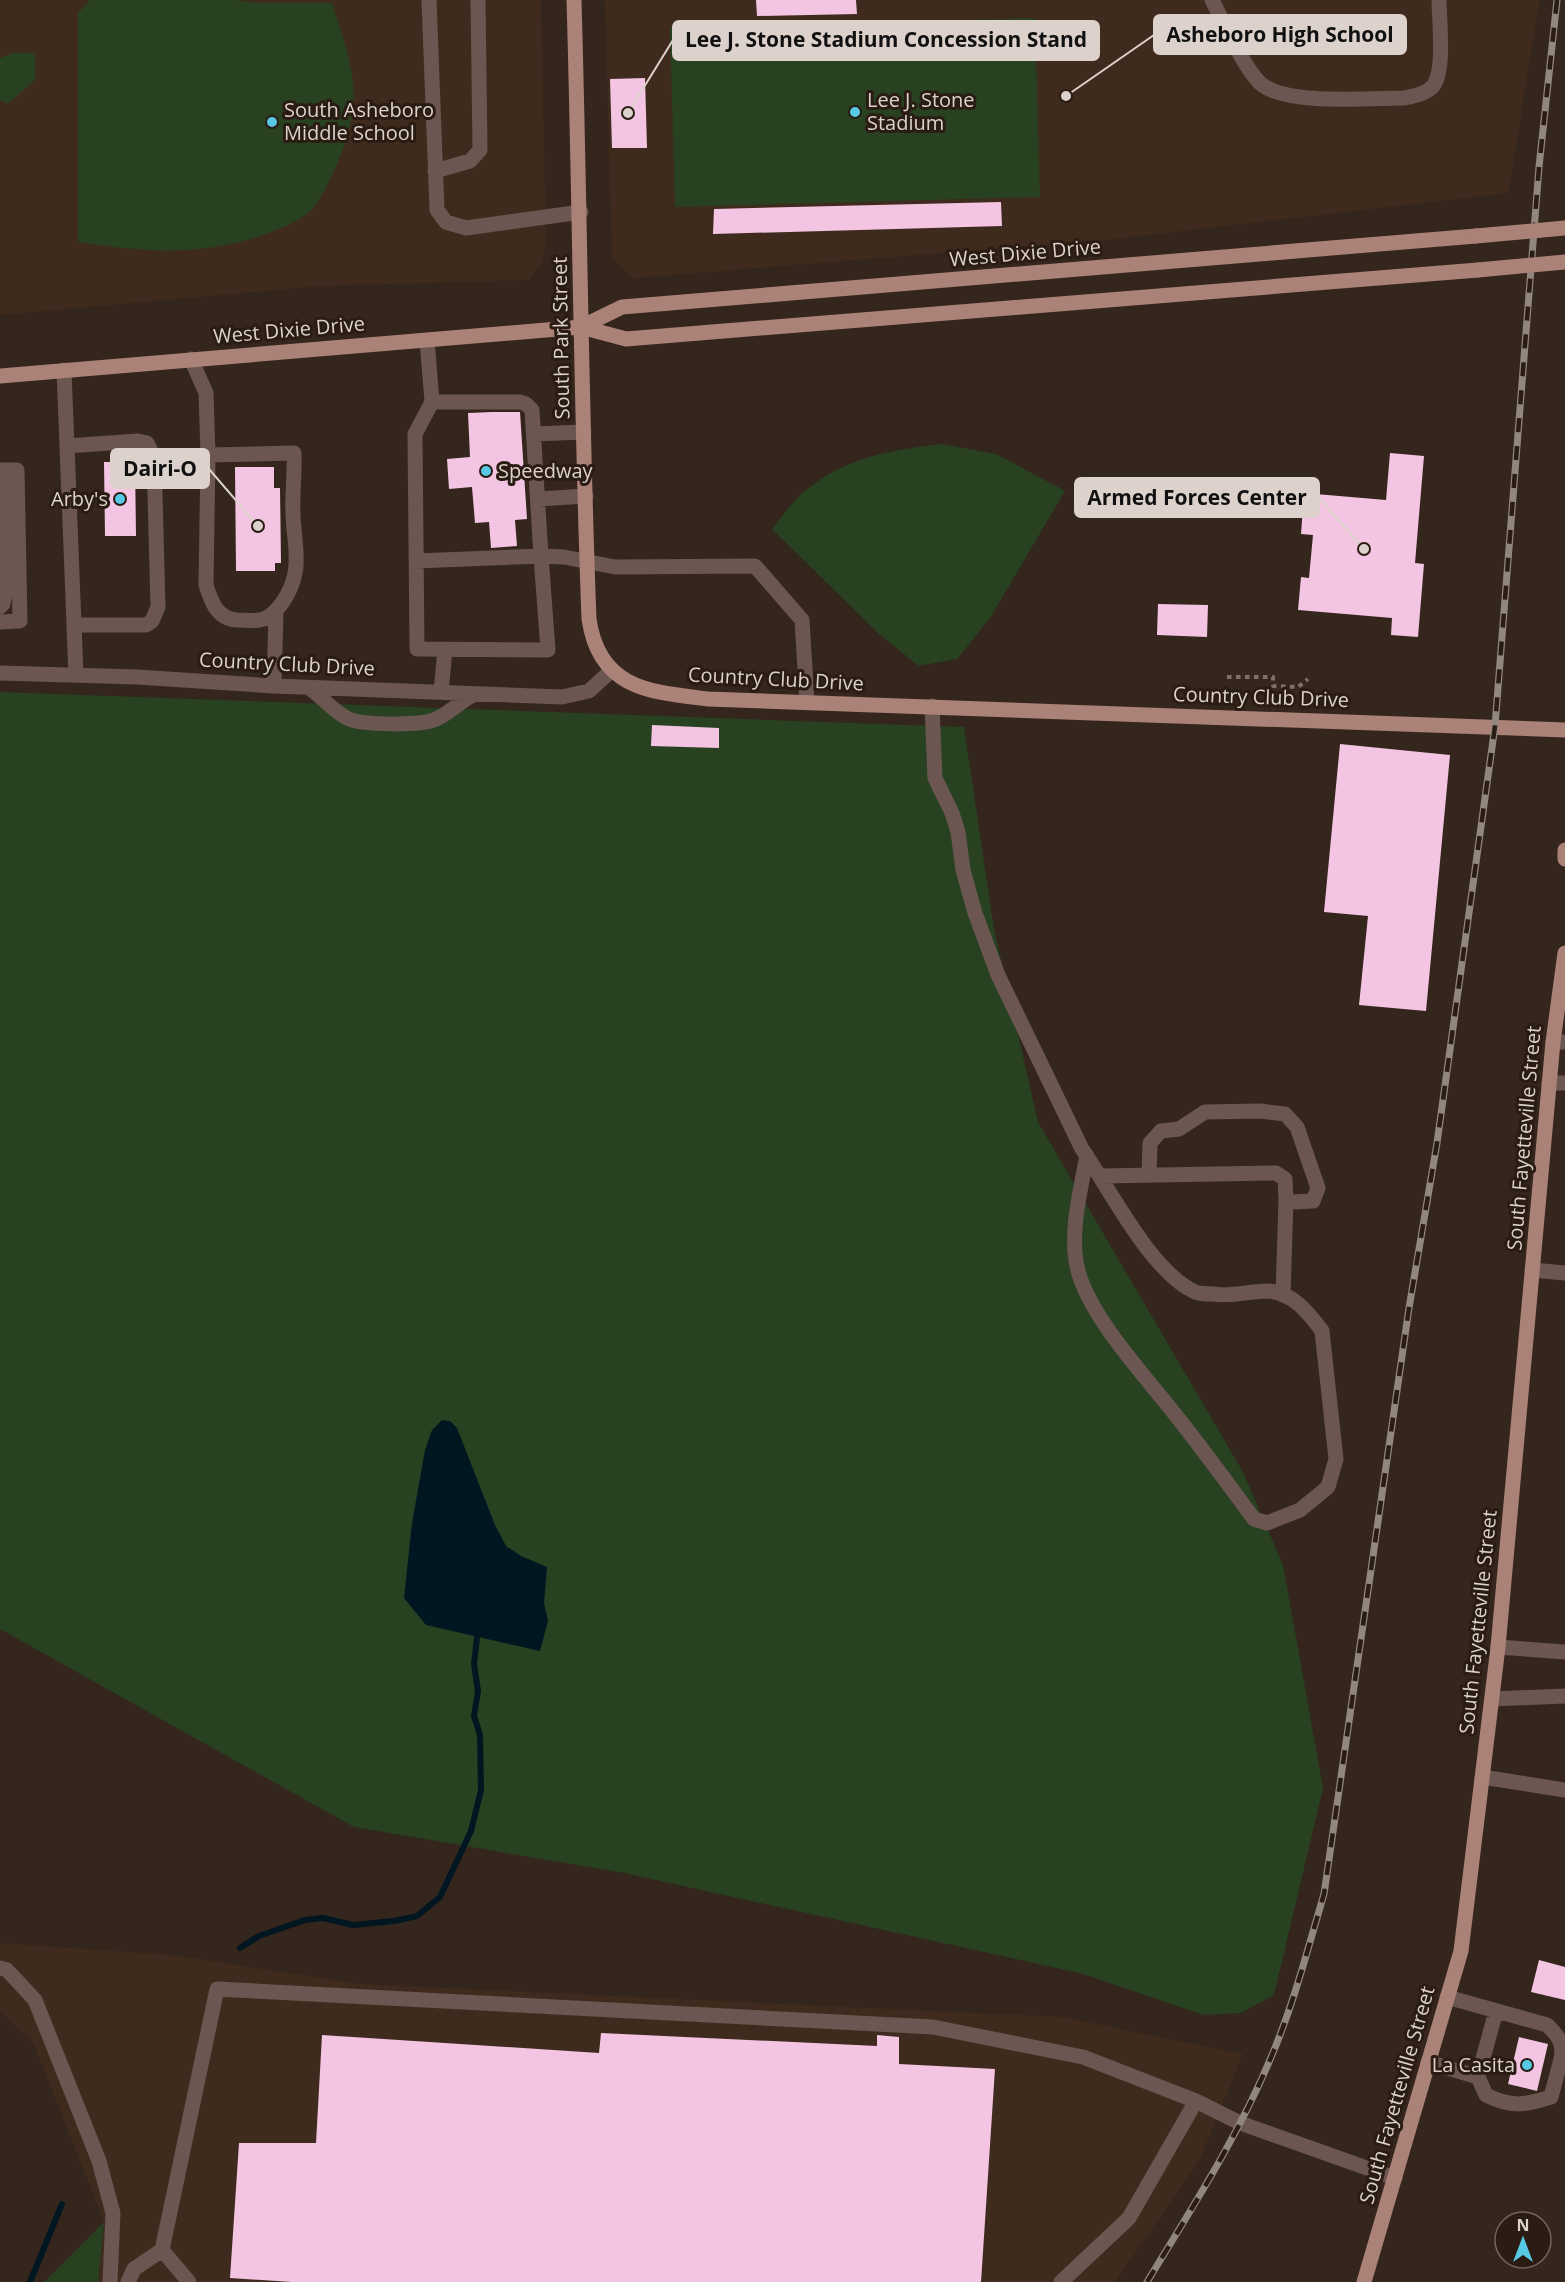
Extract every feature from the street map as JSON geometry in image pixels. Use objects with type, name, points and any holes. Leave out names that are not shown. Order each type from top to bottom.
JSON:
[{"type":"main road","name":"South Park Street","points":[[574,0],[591,635],[597,651],[612,670]]},
{"type":"main road","name":"West Dixie Drive","points":[[581,327],[622,307],[1565,228]]},
{"type":"main road","name":"West Dixie Drive","points":[[0,376],[581,327],[626,339],[1565,262]]},
{"type":"main road","name":"Country Club Drive","points":[[612,670],[631,684],[654,692],[708,699],[1565,729]]},
{"type":"main road","points":[[1565,850],[1565,859]]},
{"type":"main road","name":"South Fayetteville Street","points":[[1364,2282],[1461,1951],[1498,1647],[1532,1270],[1557,1083],[1565,953]]},
{"type":"street","points":[[429,0],[437,210],[446,222],[466,228],[581,212]]},
{"type":"street","points":[[435,171],[470,161],[480,150],[478,0]]},
{"type":"street","points":[[1212,0],[1248,66],[1260,83],[1278,94],[1310,98],[1404,98],[1418,96],[1430,89],[1439,72],[1439,0]]},
{"type":"street","points":[[427,340],[432,402],[415,434],[417,649],[548,650],[532,410],[526,404],[432,402]]},
{"type":"street","points":[[191,359],[206,393],[208,455],[206,585],[210,600],[220,614],[230,620],[262,620],[276,611],[288,592],[295,574],[292,506],[295,479],[294,453],[208,455]]},
{"type":"street","points":[[64,370],[76,675]]},
{"type":"street","points":[[534,434],[584,432]]},
{"type":"street","points":[[67,446],[138,441],[147,443],[154,457],[158,607],[156,615],[146,626],[74,626]]},
{"type":"street","points":[[0,608],[6,588],[1,470],[17,470],[20,621],[0,622]]},
{"type":"street","points":[[538,499],[586,496]]},
{"type":"street","points":[[416,561],[541,556],[588,561],[615,567],[755,566],[802,620],[807,702]]},
{"type":"street","points":[[274,686],[276,611]]},
{"type":"street","points":[[441,692],[445,650]]},
{"type":"street","name":"Country Club Drive","points":[[0,674],[137,676],[274,686],[562,697],[589,691],[612,670]]},
{"type":"street","points":[[309,687],[351,720],[410,724],[433,721],[442,717],[460,702],[475,694]]},
{"type":"street","points":[[932,706],[935,778],[952,813],[958,832],[963,870],[975,913],[998,975],[1052,1091],[1087,1156],[1136,1234],[1170,1274],[1196,1293],[1225,1296],[1270,1291],[1290,1297],[1311,1315],[1322,1331],[1336,1459],[1328,1487],[1300,1510],[1267,1523],[1254,1519],[1131,1360],[1094,1307],[1078,1274],[1076,1255],[1076,1223],[1087,1156]]},
{"type":"street","points":[[1149,1175],[1150,1143],[1161,1131],[1179,1129],[1205,1112],[1230,1110],[1285,1114],[1297,1127],[1318,1188],[1313,1201],[1286,1200]]},
{"type":"street","points":[[1101,1176],[1276,1173],[1285,1179],[1283,1295]]},
{"type":"street","points":[[1532,1270],[1565,1273]]},
{"type":"street","points":[[1498,1647],[1565,1652]]},
{"type":"street","points":[[1492,1699],[1565,1696]]},
{"type":"street","points":[[1482,1777],[1565,1790]]},
{"type":"street","points":[[0,1968],[7,1970],[35,2000],[99,2161],[113,2213],[110,2282]]},
{"type":"street","points":[[128,2282],[134,2269],[162,2250],[217,1989],[933,2027],[1083,2057],[1196,2101],[1240,2123],[1395,2178]]},
{"type":"street","points":[[1447,1997],[1547,2025],[1558,2035],[1564,2050],[1563,2064],[1551,2097],[1526,2105],[1502,2103],[1486,2095],[1478,2077],[1496,2011]]},
{"type":"street","points":[[1428,2062],[1478,2077]]},
{"type":"street","points":[[1061,2282],[1129,2218],[1196,2101]]},
{"type":"street","points":[[162,2250],[189,2282]]},
{"type":"path","points":[[1227,676],[1273,678],[1273,686],[1298,687],[1308,679]]},
{"type":"shaded area","name":"South Asheboro Middle School","points":[[0,0],[541,0],[546,244],[542,263],[529,280],[320,286],[0,315]]},
{"type":"shaded area","points":[[605,0],[1540,0],[1508,193],[1114,239],[634,278],[612,259]]},
{"type":"shaded area","points":[[0,1943],[172,1955],[360,1984],[1062,2017],[1243,2054],[1199,2161],[1115,2282],[98,2282],[104,2222],[33,2042],[0,2011]]},
{"type":"green space","points":[[90,0],[332,3],[350,62],[354,93],[348,134],[342,153],[325,189],[312,209],[298,220],[274,231],[216,247],[193,250],[148,250],[78,242],[78,13]]},
{"type":"green space","name":"Lee J. Stone Stadium","points":[[1035,18],[1040,197],[675,207],[670,27]]},
{"type":"green space","points":[[13,53],[35,53],[35,80],[8,104],[0,100],[0,58]]},
{"type":"green space","points":[[941,444],[996,454],[1065,491],[990,618],[957,659],[919,666],[879,634],[772,529],[801,494],[838,469],[886,453]]},
{"type":"green space","points":[[0,692],[964,727],[994,929],[1038,1122],[1243,1472],[1283,1565],[1323,1788],[1274,1995],[1241,2013],[1204,2015],[1080,1973],[624,1873],[354,1827],[0,1629]]},
{"type":"green space","points":[[104,2222],[98,2282],[44,2282]]},
{"type":"water","points":[[442,1420],[450,1421],[457,1428],[495,1525],[506,1546],[521,1556],[547,1567],[544,1603],[548,1621],[540,1651],[426,1625],[404,1598],[412,1523],[425,1450],[432,1430]]},
{"type":"building","points":[[756,0],[856,0],[857,14],[757,16]]},
{"type":"building","points":[[645,78],[647,148],[612,148],[610,79]]},
{"type":"building","points":[[1001,202],[1002,226],[713,234],[714,209]]},
{"type":"building","points":[[520,412],[527,519],[515,520],[517,546],[491,548],[489,522],[475,523],[472,487],[449,489],[447,459],[470,457],[468,413]]},
{"type":"building","points":[[1390,453],[1424,456],[1415,563],[1424,564],[1418,637],[1391,635],[1392,618],[1298,610],[1301,577],[1309,578],[1313,535],[1301,534],[1304,493],[1386,500]]},
{"type":"building","name":"Arby's","points":[[104,462],[135,462],[136,536],[105,536]]},
{"type":"building","points":[[235,467],[274,467],[274,488],[280,488],[281,563],[275,563],[275,571],[236,571]]},
{"type":"building","points":[[1158,604],[1208,605],[1207,637],[1157,635]]},
{"type":"building","points":[[652,725],[719,728],[719,748],[651,746]]},
{"type":"building","points":[[1340,744],[1450,755],[1426,1011],[1359,1005],[1368,916],[1324,912]]},
{"type":"building","points":[[1539,1960],[1565,1967],[1565,2000],[1531,1992]]},
{"type":"building","points":[[601,2033],[877,2046],[877,2035],[899,2037],[899,2064],[995,2069],[981,2282],[292,2282],[230,2278],[239,2143],[316,2143],[322,2035],[599,2053]]},
{"type":"building","points":[[1519,2037],[1548,2044],[1537,2091],[1508,2084]]},
{"type":"waterway","points":[[240,1948],[259,1936],[305,1920],[323,1918],[353,1925],[417,1916],[440,1897],[471,1831],[481,1790],[480,1735],[474,1716],[478,1691],[474,1664],[478,1629]]},
{"type":"waterway","points":[[30,2282],[62,2204]]},
{"type":"railway","points":[[1147,2282],[1214,2171],[1259,2085],[1287,2016],[1324,1894],[1409,1308],[1437,1143],[1495,726],[1539,167],[1557,0]]},
{"type":"place","name":"Asheboro High School","points":[[1066,96]]},
{"type":"place","name":"Lee J. Stone Stadium","points":[[855,112]]},
{"type":"place","name":"Lee J. Stone Stadium Concession Stand","points":[[628,113]]},
{"type":"place","name":"South Asheboro Middle School","points":[[272,122]]},
{"type":"place","name":"Speedway","points":[[486,471]]},
{"type":"place","name":"Arby's","points":[[120,499]]},
{"type":"place","name":"Dairi-O","points":[[258,526]]},
{"type":"place","name":"Armed Forces Center","points":[[1364,549]]},
{"type":"place","name":"La Casita","points":[[1527,2065]]}]
